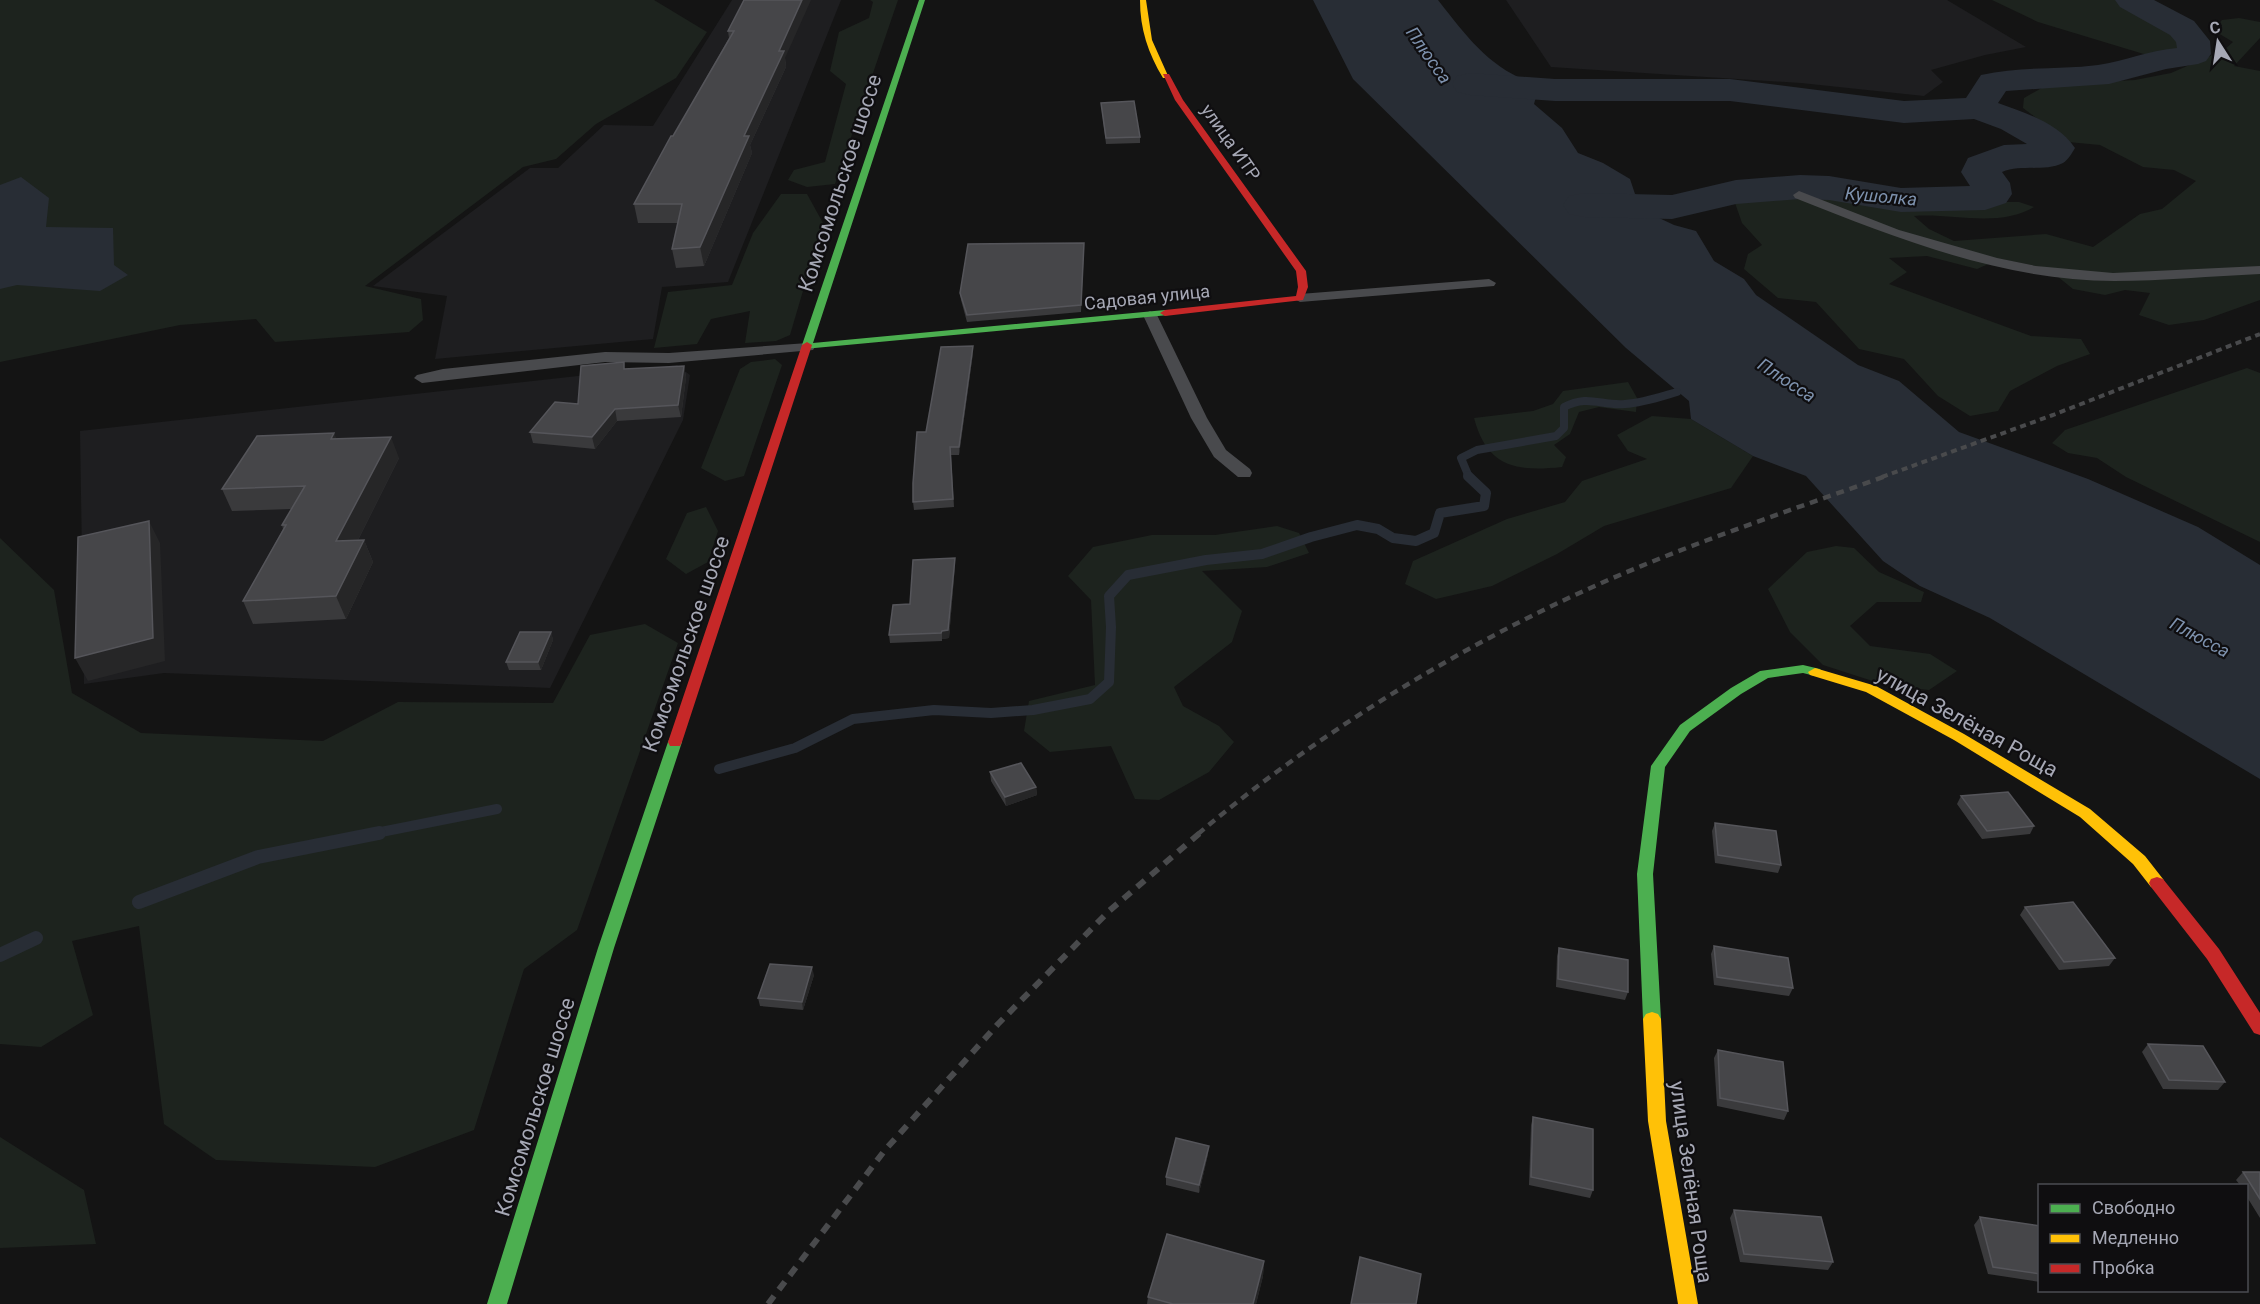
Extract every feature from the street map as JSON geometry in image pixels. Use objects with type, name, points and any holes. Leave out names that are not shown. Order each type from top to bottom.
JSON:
[{"type":"street","name":"Комсомольское шоссе","points":[[497,1304],[606,948],[922,0]]},
{"type":"street","name":"улица ИТР","points":[[1143,0],[1143,22],[1150,48],[1179,100],[1301,271],[1303,287],[1300,298]]},
{"type":"street","name":"Садовая улица","points":[[808,347],[1150,315],[1300,298]]},
{"type":"street","name":"улица Зелёная Роща","points":[[1688,1304],[1657,1121],[1646,874],[1658,766],[1685,728],[1736,691],[1765,674],[1803,669],[1871,689],[1959,736],[2085,813],[2139,860],[2213,954],[2260,1028]]},
{"type":"lane","points":[[1799,195],[1894,233],[1995,262],[2036,270],[2113,277],[2260,270]]},
{"type":"lane","name":"Садовая улица","points":[[1300,298],[1490,283]]},
{"type":"lane","points":[[1150,315],[1199,418],[1220,453],[1244,473]]},
{"type":"lane","points":[[422,378],[605,357],[669,358],[808,347]]},
{"type":"shaded area","points":[[0,0],[654,0],[707,32],[676,78],[596,124],[556,159],[523,167],[365,286],[421,299],[423,320],[409,332],[275,342],[256,319],[180,325],[0,362]]},
{"type":"shaded area","points":[[732,0],[841,0],[728,282],[662,287],[653,339],[435,359],[447,296],[373,286],[530,168],[558,168],[604,125],[653,126]]},
{"type":"shaded area","points":[[870,0],[898,0],[835,184],[807,187],[788,180],[794,170],[825,162],[846,84],[830,71],[839,32],[869,18],[873,2]]},
{"type":"shaded area","points":[[1506,0],[1947,0],[2026,47],[1985,55],[1931,70],[1943,82],[1924,96],[1801,83],[1551,67]]},
{"type":"shaded area","points":[[1992,0],[2124,0],[2174,26],[2185,41],[2182,52],[2147,55],[2038,22]]},
{"type":"shaded area","points":[[2239,18],[2260,22],[2260,38],[2234,66],[2260,71],[2260,300],[2204,320],[2169,325],[2139,315],[2150,293],[2125,290],[2105,295],[2073,289],[2047,268],[2000,259],[1977,269],[1927,256],[1889,258],[1907,272],[1889,284],[2031,336],[2081,339],[2090,354],[2057,366],[2010,391],[1998,411],[1970,416],[1938,396],[1904,359],[1859,349],[1816,302],[1778,298],[1744,269],[1748,254],[1762,245],[1742,223],[1734,200],[1760,200],[1778,193],[1819,194],[1859,202],[1905,206],[1955,202],[2019,202],[2034,207],[2006,217],[1914,216],[1929,229],[1954,241],[2046,234],[2093,247],[2140,214],[2162,209],[2196,181],[2174,170],[2143,167],[2100,145],[2068,142],[2023,108],[2024,98],[2047,85],[2135,80],[2171,73],[2224,50],[2233,42],[2213,30],[2222,20]]},
{"type":"shaded area","points":[[781,194],[807,194],[823,223],[790,335],[776,341],[745,343],[750,311],[711,319],[697,344],[654,348],[668,292],[732,285],[753,233]]},
{"type":"shaded area","points":[[775,359],[782,365],[744,476],[725,481],[701,468],[740,369],[751,362]]},
{"type":"shaded area","points":[[677,365],[690,375],[683,420],[550,688],[164,673],[84,684],[80,431]]},
{"type":"shaded area","points":[[2247,368],[2260,373],[2260,542],[2126,477],[2097,458],[2068,453],[2052,443],[2065,430]]},
{"type":"shaded area","points":[[1628,382],[1637,398],[1636,412],[1599,407],[1579,412],[1570,434],[1554,445],[1566,457],[1562,467],[1517,467],[1506,463],[1487,447],[1474,418],[1533,411],[1553,404],[1563,391]]},
{"type":"shaded area","points":[[1652,416],[1691,419],[1753,456],[1731,488],[1604,526],[1557,554],[1492,586],[1436,599],[1405,584],[1413,561],[1507,519],[1565,502],[1582,481],[1647,459],[1628,451],[1617,435]]},
{"type":"shaded area","points":[[706,507],[718,531],[708,562],[686,574],[666,559],[687,513]]},
{"type":"shaded area","points":[[1277,526],[1299,533],[1309,553],[1267,567],[1202,571],[1242,611],[1232,642],[1174,687],[1183,706],[1219,726],[1234,742],[1209,772],[1159,800],[1135,799],[1111,746],[1050,752],[1024,731],[1029,701],[1095,685],[1091,600],[1068,576],[1093,547],[1152,535],[1215,535]]},
{"type":"shaded area","points":[[0,538],[54,590],[72,693],[141,733],[323,741],[398,702],[553,703],[590,635],[645,624],[678,643],[577,930],[524,969],[474,1130],[375,1167],[216,1160],[164,1124],[139,926],[72,941],[93,1015],[41,1047],[0,1044]]},
{"type":"shaded area","points":[[1836,546],[1854,548],[1879,572],[1924,592],[1921,602],[1877,602],[1850,626],[1870,646],[1930,654],[1957,671],[1929,690],[1885,685],[1823,665],[1790,632],[1768,589],[1807,552]]},
{"type":"shaded area","points":[[0,1137],[84,1190],[96,1244],[0,1248]]},
{"type":"water","name":"Плюсса","points":[[1313,0],[1438,0],[1475,45],[1502,68],[1535,84],[1555,90],[1536,97],[1534,104],[1562,128],[1578,153],[1603,163],[1630,179],[1635,194],[1650,202],[1672,207],[1669,213],[1657,217],[1696,231],[1714,261],[1744,279],[1756,295],[1858,365],[1899,381],[1959,432],[2088,479],[2198,527],[2260,565],[2260,779],[1990,618],[1920,586],[1883,561],[1806,476],[1753,456],[1691,419],[1689,401],[1626,348],[1353,79]]},
{"type":"water","points":[[21,177],[49,198],[46,227],[113,228],[114,265],[128,275],[100,291],[17,285],[0,289],[0,185]]},
{"type":"building","points":[[744,0],[802,0],[779,51],[784,51],[744,136],[749,136],[700,247],[672,249],[682,204],[634,204],[671,136],[734,31],[728,31]]},
{"type":"building","points":[[1134,101],[1140,137],[1106,138],[1101,103]]},
{"type":"building","points":[[1084,243],[1081,305],[967,315],[960,293],[968,244]]},
{"type":"building","points":[[973,346],[959,447],[950,447],[953,499],[913,502],[917,432],[926,432],[941,347]]},
{"type":"building","points":[[624,362],[624,369],[684,366],[678,405],[615,409],[592,437],[530,432],[555,402],[578,404],[581,366]]},
{"type":"building","points":[[334,433],[331,439],[391,437],[336,541],[364,540],[336,596],[243,601],[305,486],[222,489],[257,436]]},
{"type":"building","points":[[149,521],[153,638],[75,658],[78,537]]},
{"type":"building","points":[[955,558],[948,630],[941,633],[889,635],[893,605],[910,604],[913,560]]},
{"type":"building","points":[[520,632],[551,632],[538,662],[506,662]]},
{"type":"building","points":[[1021,763],[1036,787],[1005,797],[990,772]]},
{"type":"building","points":[[2008,792],[2034,826],[1987,831],[1961,796]]},
{"type":"building","points":[[1715,823],[1776,831],[1781,865],[1718,855]]},
{"type":"building","points":[[2073,902],[2115,958],[2064,962],[2025,907]]},
{"type":"building","points":[[1714,946],[1788,958],[1793,988],[1717,977]]},
{"type":"building","points":[[1559,948],[1628,960],[1628,992],[1558,979]]},
{"type":"building","points":[[770,964],[812,967],[802,1002],[758,998]]},
{"type":"building","points":[[2148,1044],[2203,1046],[2225,1082],[2169,1080]]},
{"type":"building","points":[[1718,1050],[1783,1062],[1788,1111],[1720,1098]]},
{"type":"building","points":[[1533,1117],[1593,1129],[1593,1190],[1531,1177]]},
{"type":"building","points":[[1176,1138],[1209,1146],[1199,1185],[1166,1177]]},
{"type":"building","points":[[2243,1172],[2260,1172],[2260,1199]]},
{"type":"building","points":[[1734,1210],[1821,1217],[1833,1262],[1744,1254]]},
{"type":"building","points":[[1980,1217],[2038,1226],[2038,1274],[1993,1267]]},
{"type":"building","points":[[1167,1234],[1264,1261],[1253,1304],[1173,1304],[1148,1297]]},
{"type":"building","points":[[1360,1257],[1421,1274],[1416,1304],[1351,1304]]},
{"type":"waterway","name":"Кушолка","points":[[1977,108],[1994,83],[2006,80],[2100,75],[2194,54],[2193,41],[2182,28],[2131,0]]},
{"type":"waterway","name":"Кушолка","points":[[1470,84],[1555,90],[1730,90],[1904,112],[1977,108]]},
{"type":"waterway","name":"Кушолка","points":[[1584,205],[1672,207],[1736,192],[1800,187],[1829,188],[1901,200],[1985,198],[1992,194],[1990,183],[1981,172],[1982,166],[2004,157],[2051,154],[2056,148],[2048,140],[2014,121],[1977,108]]},
{"type":"waterway","points":[[1469,477],[1461,458],[1477,450],[1556,436],[1564,428],[1564,407],[1573,403],[1580,401],[1632,403],[1677,392]]},
{"type":"waterway","points":[[719,769],[795,748],[853,719],[934,710],[991,713],[1033,710],[1090,699],[1109,682],[1111,627],[1109,596],[1128,575],[1206,560],[1262,554],[1311,537],[1357,525],[1378,529],[1393,538],[1416,541],[1434,533],[1440,513],[1484,506],[1486,493],[1469,477]]},
{"type":"waterway","points":[[371,834],[497,809]]},
{"type":"waterway","points":[[139,902],[258,857],[379,833]]},
{"type":"waterway","points":[[0,955],[36,938]]},
{"type":"railway","points":[[1882,477],[2053,415],[2260,334]]},
{"type":"railway","points":[[1198,834],[1243,797],[1339,728],[1492,636],[1597,585],[1668,555],[1886,476]]},
{"type":"railway","points":[[768,1304],[885,1150],[998,1024],[1109,911],[1200,833]]},
{"type":"traffic: fast","points":[[807,345],[922,0]]},
{"type":"traffic: fast","points":[[808,347],[1165,313]]},
{"type":"traffic: fast","points":[[1652,1019],[1645,874],[1658,766],[1685,728],[1736,691],[1765,674],[1803,669],[1815,672]]},
{"type":"traffic: fast","points":[[497,1304],[606,948],[675,742]]},
{"type":"traffic: slow","points":[[1143,0],[1148,40],[1166,76]]},
{"type":"traffic: slow","points":[[1815,672],[1871,689],[1959,737],[2085,813],[2139,860],[2157,883]]},
{"type":"traffic: slow","points":[[1652,1019],[1657,1121],[1688,1304]]},
{"type":"traffic: jam","points":[[1165,313],[1300,298],[1303,287],[1301,271],[1179,100],[1166,76]]},
{"type":"traffic: jam","points":[[675,742],[807,345]]},
{"type":"traffic: jam","points":[[2157,883],[2213,954],[2260,1028]]}]
